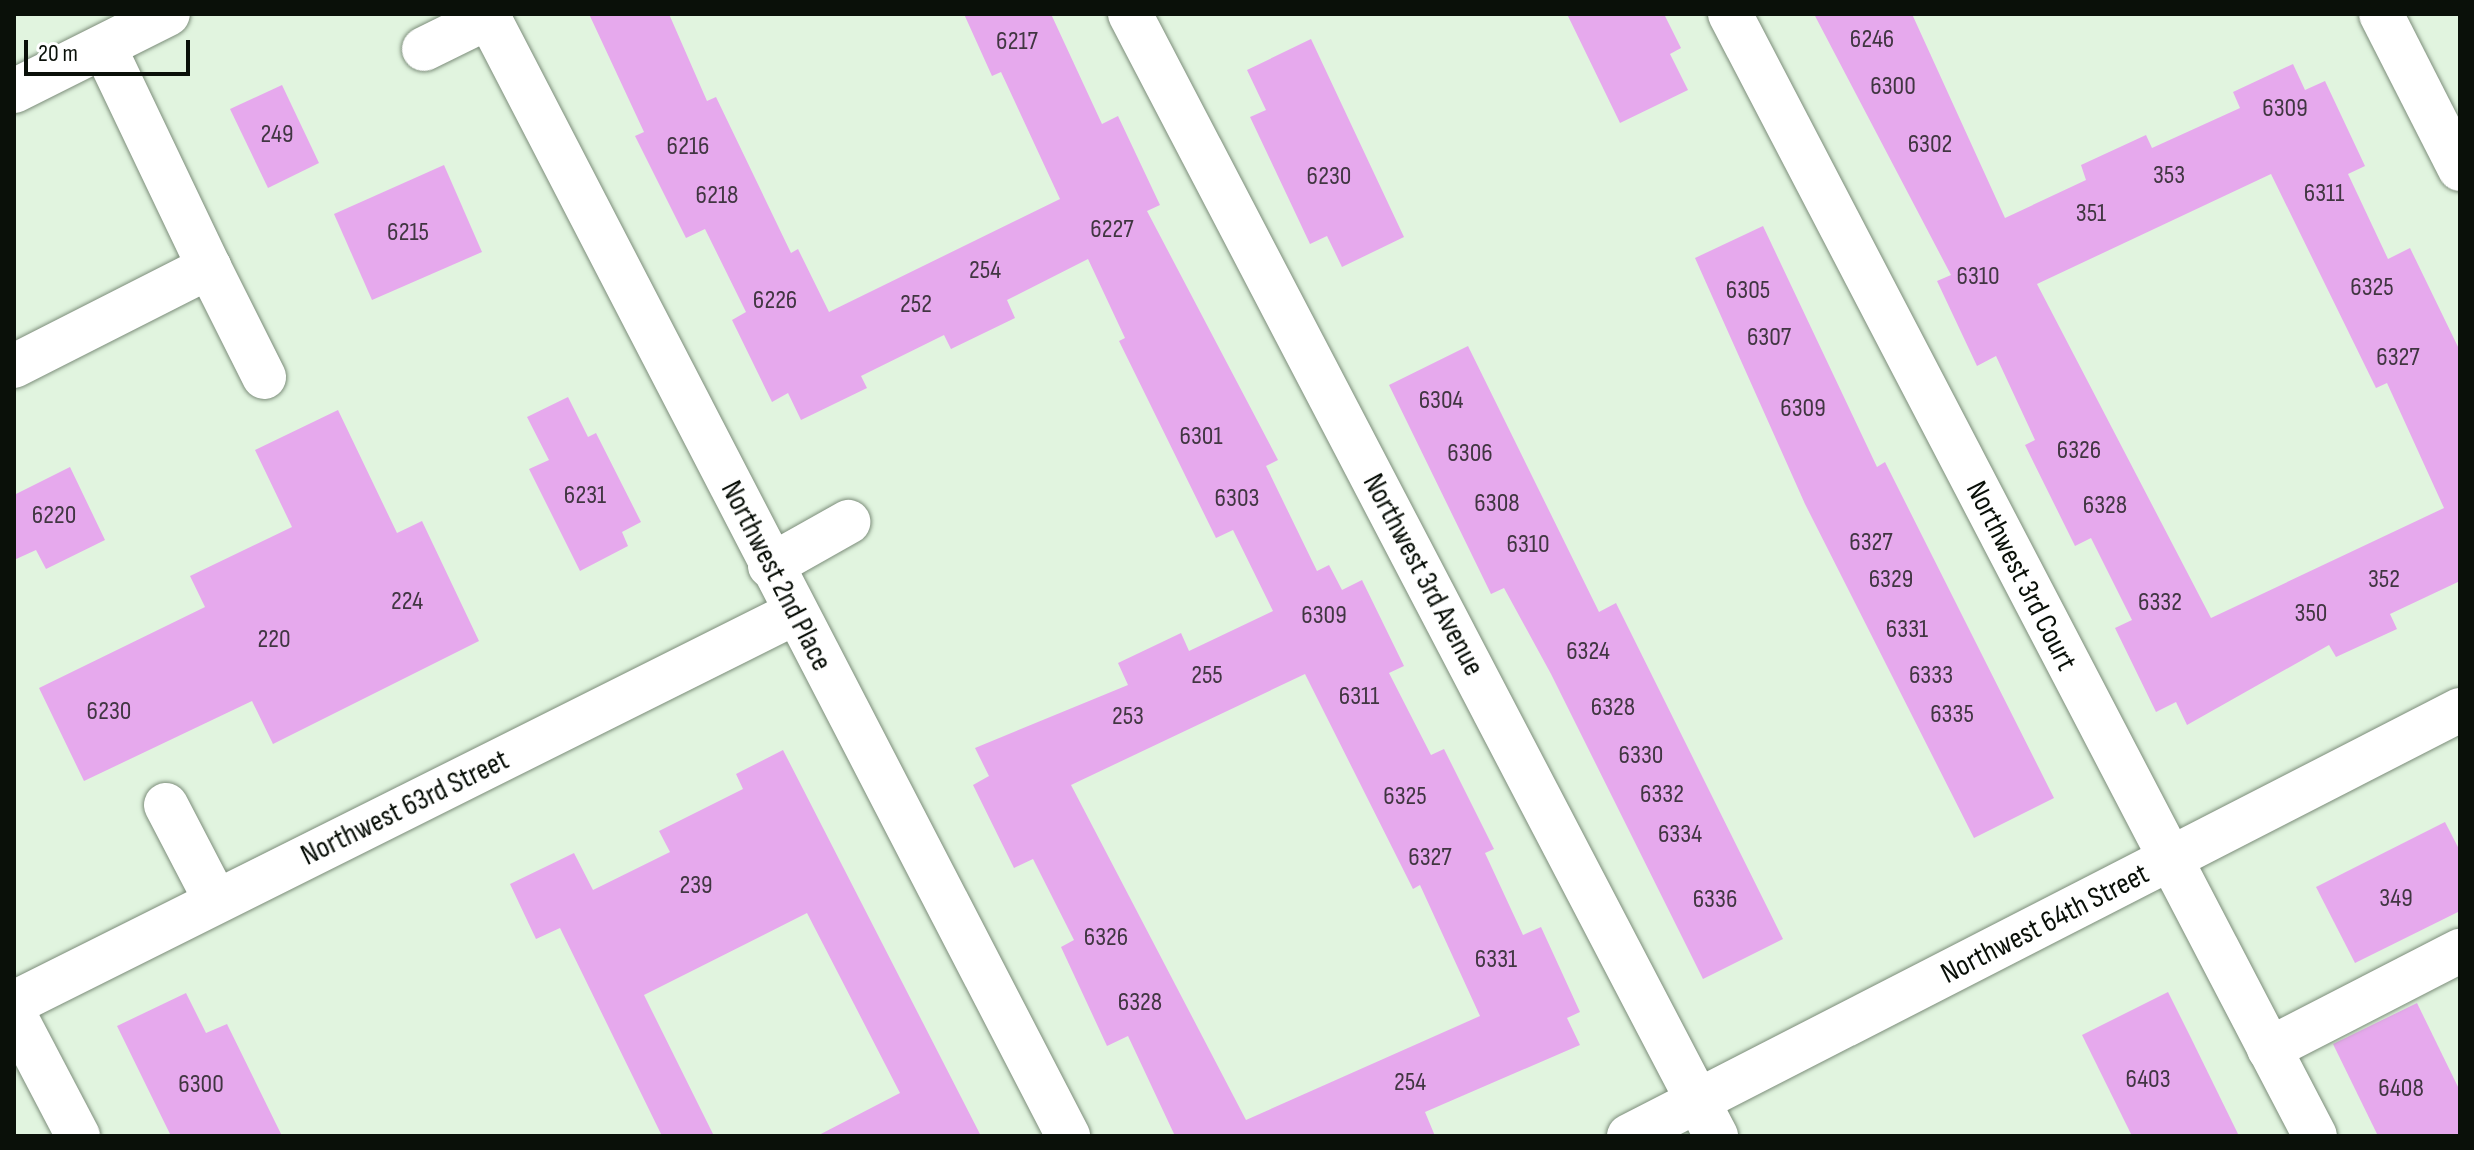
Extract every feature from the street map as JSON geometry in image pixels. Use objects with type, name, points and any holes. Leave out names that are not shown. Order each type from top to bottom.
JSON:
[{"type":"street","points":[[14,91],[168,14]]},
{"type":"street","name":"Northwest 3rd Avenue","points":[[1130,14],[1707,1119]]},
{"type":"street","name":"Northwest 3rd Court","points":[[1730,14],[2168,861],[2315,1136]]},
{"type":"street","points":[[2381,14],[2460,169]]},
{"type":"street","points":[[424,49],[488,15]]},
{"type":"street","name":"Northwest 2nd Place","points":[[488,15],[770,566],[1068,1136]]},
{"type":"street","points":[[104,47],[264,377]]},
{"type":"street","points":[[14,366],[209,267]]},
{"type":"street","points":[[770,566],[848,522]]},
{"type":"street","name":"Northwest 63rd Street","points":[[14,1003],[795,613]]},
{"type":"street","name":"Northwest 64th Street","points":[[1629,1136],[1707,1119],[2168,861],[2460,710]]},
{"type":"street","points":[[166,805],[216,901]]},
{"type":"street","points":[[2269,1049],[2460,951]]},
{"type":"street","points":[[14,1014],[78,1136]]},
{"type":"building","points":[[589,14],[669,14],[707,101],[716,97],[791,253],[798,249],[829,312],[1060,199],[1001,72],[992,76],[964,14],[1051,14],[1102,124],[1118,116],[1160,205],[1147,211],[1278,460],[1266,466],[1317,571],[1329,565],[1342,590],[1362,580],[1404,666],[1389,673],[1431,755],[1444,749],[1494,849],[1485,853],[1523,935],[1541,927],[1580,1012],[1567,1018],[1580,1045],[1425,1112],[1435,1136],[1175,1136],[1128,1036],[1107,1046],[1061,947],[1074,940],[1033,859],[1014,868],[973,785],[989,776],[975,748],[1128,685],[1118,663],[1181,633],[1189,651],[1273,611],[1233,530],[1216,538],[1119,341],[1125,338],[1088,259],[1007,300],[1015,318],[951,349],[944,335],[861,376],[867,388],[801,420],[788,393],[772,402],[732,320],[746,312],[705,229],[686,238],[635,136],[644,132]],"holes":[[[1305,674],[1413,889],[1420,885],[1480,1016],[1246,1120],[1071,785]]]},
{"type":"building","points":[[1567,14],[1664,14],[1681,48],[1670,54],[1688,90],[1620,123]]},
{"type":"building","points":[[1814,14],[1912,14],[2005,218],[2086,180],[2081,165],[2146,135],[2152,148],[2240,108],[2233,92],[2293,64],[2305,90],[2325,81],[2365,166],[2348,174],[2388,259],[2410,248],[2460,351],[2460,581],[2390,614],[2397,629],[2336,657],[2329,645],[2187,725],[2176,702],[2156,712],[2115,628],[2132,620],[2091,538],[2075,546],[2025,445],[2035,440],[1996,356],[1977,366],[1937,281],[1951,275]],"holes":[[[2271,174],[2376,388],[2387,383],[2444,508],[2211,618],[2037,284]]]},
{"type":"building","points":[[1311,39],[1404,237],[1342,267],[1327,236],[1310,244],[1250,117],[1266,110],[1247,70]]},
{"type":"building","points":[[282,85],[319,163],[268,188],[230,109]]},
{"type":"building","points":[[444,165],[482,252],[372,300],[334,214]]},
{"type":"building","points":[[1763,226],[1877,467],[1885,462],[2054,798],[1974,838],[1805,504],[1695,258]]},
{"type":"building","points":[[1468,346],[1599,612],[1616,603],[1783,939],[1703,979],[1551,674],[1504,588],[1491,594],[1389,385]]},
{"type":"building","points":[[568,397],[588,437],[596,433],[641,522],[622,532],[628,546],[580,571],[529,469],[549,460],[527,417]]},
{"type":"building","points":[[338,410],[397,533],[422,521],[479,641],[273,744],[252,701],[84,781],[39,688],[205,607],[190,576],[292,527],[255,450]]},
{"type":"building","points":[[70,467],[105,540],[46,569],[36,550],[14,560],[14,495]]},
{"type":"building","points":[[783,750],[981,1136],[817,1136],[900,1093],[807,913],[644,995],[714,1136],[662,1136],[560,928],[536,939],[510,884],[574,853],[593,890],[670,852],[659,831],[743,789],[736,774]]},
{"type":"building","points":[[2445,822],[2460,851],[2460,911],[2355,963],[2316,887]]},
{"type":"building","points":[[2168,992],[2239,1136],[2132,1136],[2082,1035]]},
{"type":"building","points":[[186,993],[206,1033],[227,1024],[282,1136],[171,1136],[117,1026]]},
{"type":"building","points":[[2417,1003],[2460,1091],[2460,1136],[2378,1136],[2333,1044]]}]
